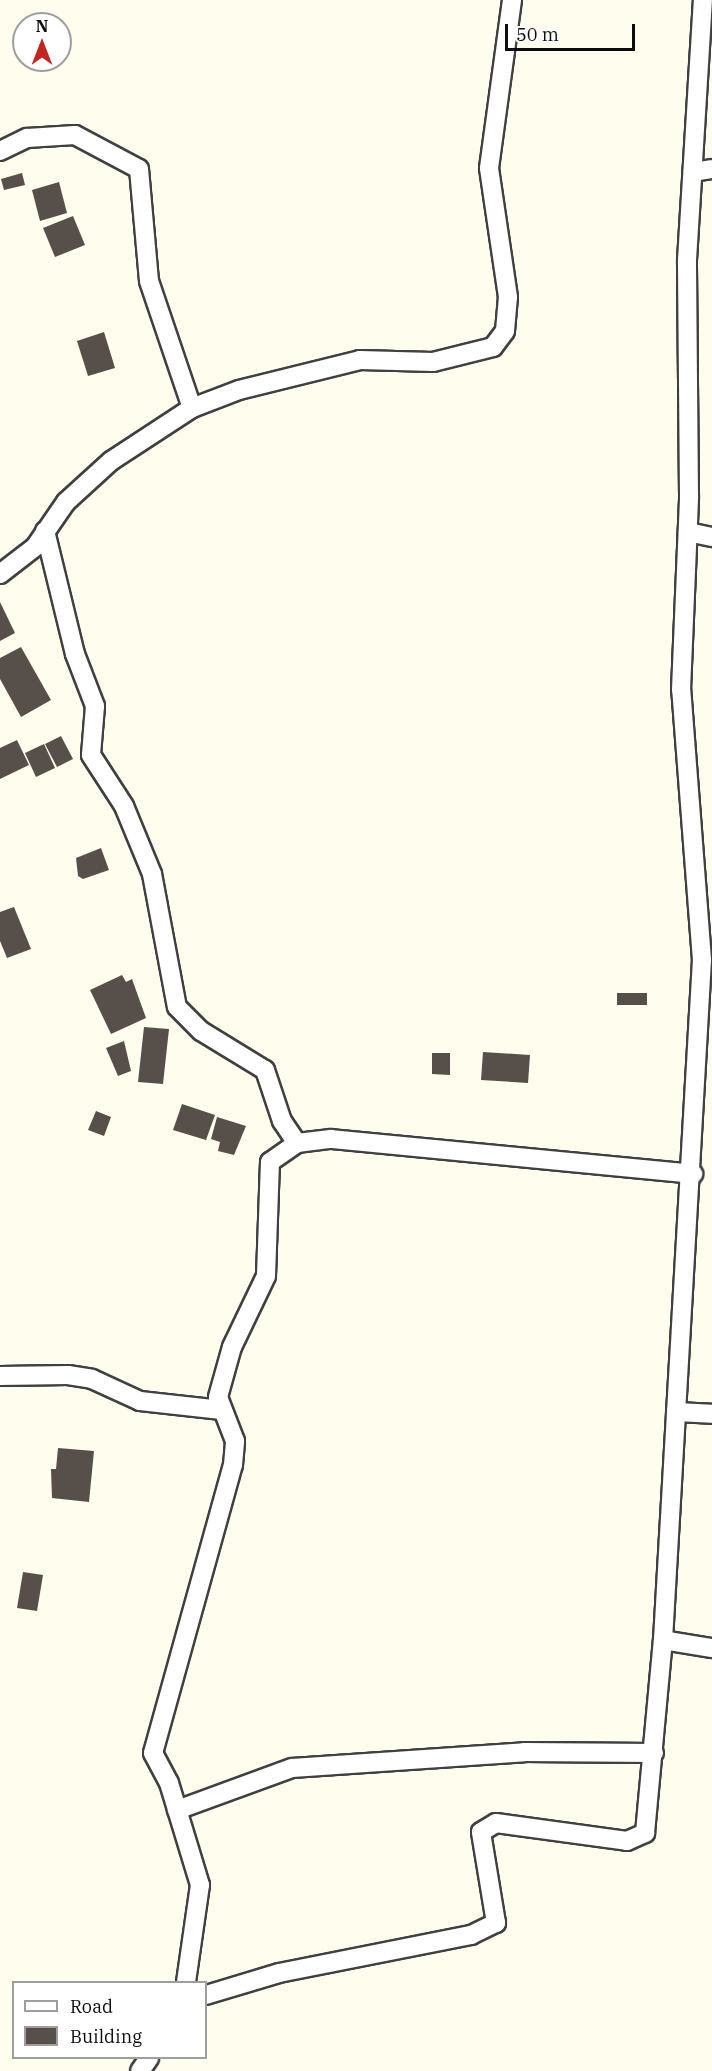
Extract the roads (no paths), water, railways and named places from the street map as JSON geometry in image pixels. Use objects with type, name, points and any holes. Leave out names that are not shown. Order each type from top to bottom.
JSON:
[{"type":"street","points":[[0,574],[45,531],[66,502],[111,461],[192,408],[250,386],[360,360],[433,362],[493,347],[505,331],[508,297],[489,168],[512,0]]},
{"type":"street","points":[[207,1995],[268,1976],[471,1935],[496,1923],[481,1832],[496,1823],[627,1841],[645,1833],[663,1640],[676,1412],[700,1164],[706,930],[681,690],[688,532],[687,260],[703,0]]},
{"type":"street","points":[[0,151],[27,138],[75,135],[139,169],[149,281],[192,408]]},
{"type":"street","points":[[693,172],[712,169]]},
{"type":"street","points":[[45,531],[75,654],[95,706],[91,754],[124,806],[152,874],[177,1007],[201,1031],[265,1070],[282,1121],[297,1143]]},
{"type":"street","points":[[688,532],[712,537]]},
{"type":"street","points":[[186,1981],[200,1885],[177,1810],[153,1753],[233,1465],[235,1441],[218,1397],[232,1347],[266,1276],[270,1162],[297,1143],[331,1139],[700,1164]]},
{"type":"street","points":[[0,1376],[68,1375],[92,1379],[140,1401],[222,1410]]},
{"type":"street","points":[[676,1412],[712,1414]]},
{"type":"street","points":[[663,1640],[712,1648]]},
{"type":"street","points":[[177,1810],[292,1768],[524,1752],[654,1753]]}]
